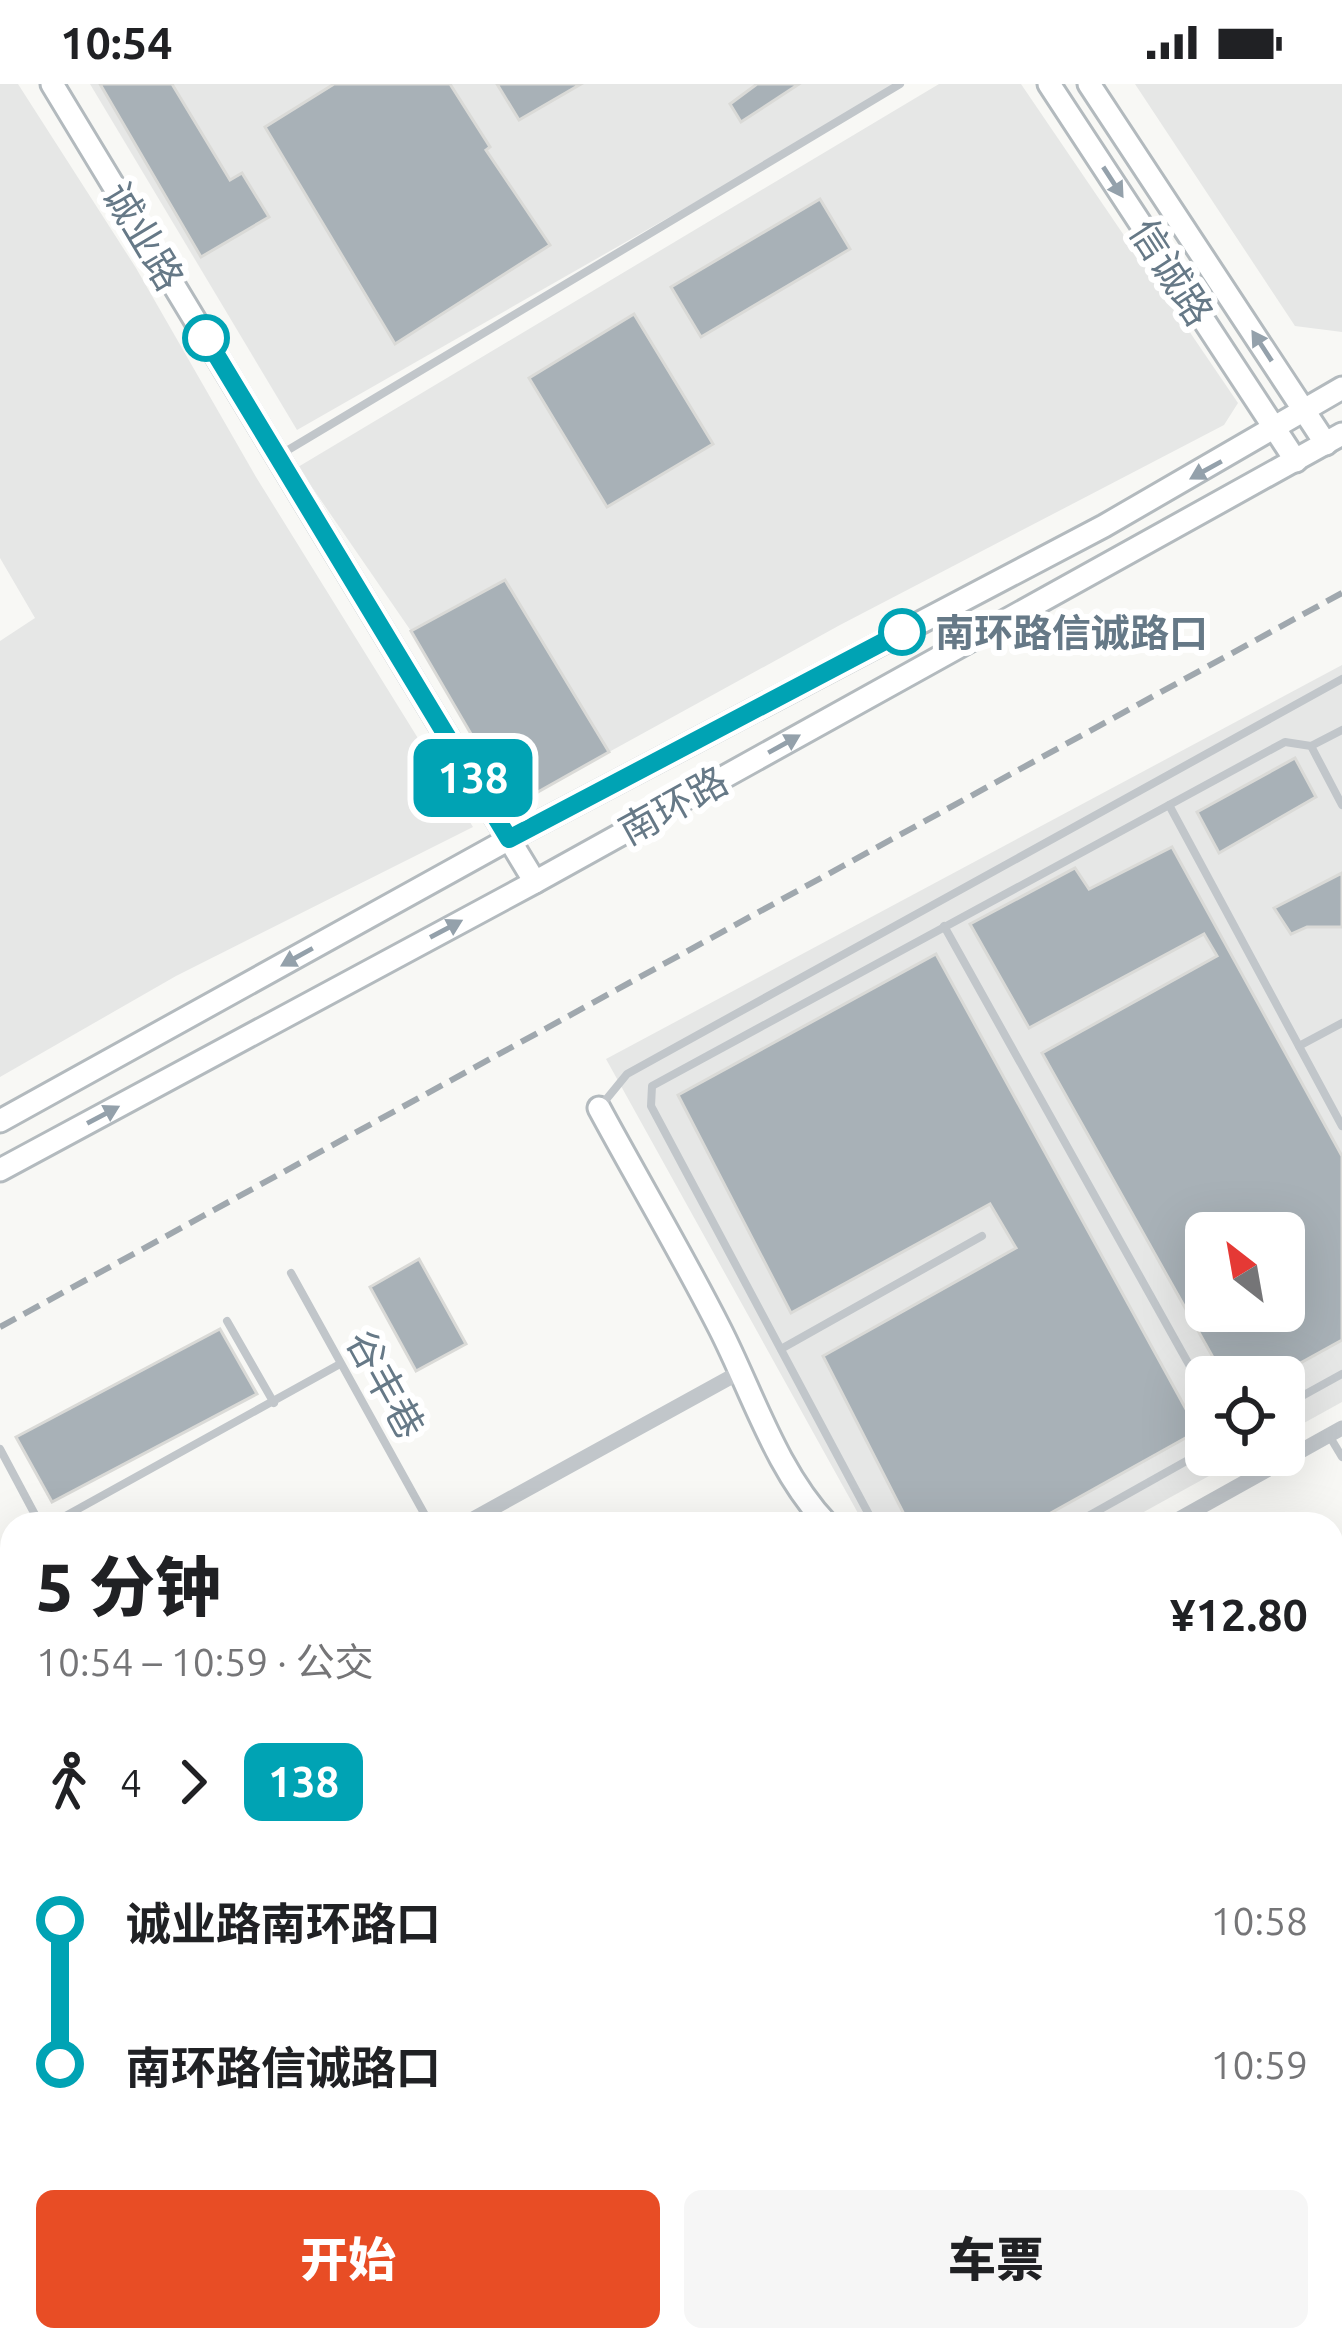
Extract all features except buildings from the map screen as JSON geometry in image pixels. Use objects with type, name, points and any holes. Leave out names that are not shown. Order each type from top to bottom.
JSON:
[{"type":"main road","name":"诚业路","points":[[52,84],[535,882]]},
{"type":"main road","name":"信诚路","points":[[1049,84],[1296,460]]},
{"type":"main road","name":"信诚路","points":[[1090,84],[1304,411],[1334,439]]},
{"type":"main road","name":"南环路","points":[[0,1121],[509,839],[1104,526],[1342,388]]},
{"type":"main road","name":"南环路","points":[[0,1170],[535,882],[1334,439]]},
{"type":"main road","points":[[599,1108],[816,1512]]},
{"type":"street","points":[[486,1512],[740,1372]]},
{"type":"street","points":[[1192,1512],[1336,1432]]},
{"type":"lane","points":[[277,457],[900,84]]},
{"type":"lane","points":[[599,1108],[627,1074],[1342,679]]},
{"type":"lane","points":[[868,1512],[652,1106],[652,1086],[1286,742],[1311,746],[1342,730]]},
{"type":"lane","points":[[1311,746],[1342,805]]},
{"type":"lane","points":[[1169,805],[1342,1126]]},
{"type":"lane","points":[[944,926],[1185,1357]]},
{"type":"lane","points":[[1299,1046],[1342,1023]]},
{"type":"lane","points":[[781,1349],[982,1236]]},
{"type":"lane","name":"谷丰巷","points":[[291,1273],[423,1512]]},
{"type":"lane","points":[[227,1321],[274,1403]]},
{"type":"lane","points":[[73,1512],[340,1364]]},
{"type":"lane","points":[[1305,1394],[1342,1374]]},
{"type":"lane","points":[[1336,1432],[1342,1457]]},
{"type":"lane","points":[[0,1449],[34,1512]]},
{"type":"lane","points":[[1095,1512],[1185,1462]]},
{"type":"shaded area","points":[[0,84],[18,84],[136,268],[256,477],[473,827],[176,976],[0,1077],[0,641],[35,618],[0,558]]},
{"type":"shaded area","points":[[90,84],[902,84],[297,430]]},
{"type":"shaded area","points":[[939,84],[1021,84],[1238,403],[1224,425],[840,625],[609,752],[505,579],[411,631],[298,467]]},
{"type":"shaded area","points":[[1135,84],[1342,84],[1342,332],[1295,326]]},
{"type":"shaded area","points":[[1342,665],[1342,1402],[1305,1422],[1305,1356],[1185,1356],[1185,1476],[1209,1476],[1144,1512],[857,1512],[606,1059]]},
{"type":"railway","points":[[0,1327],[1342,593]]},
{"type":"bus line","name":"138","points":[[206,338],[509,839],[902,632]]},
{"type":"place","name":"南环路信诚路口","points":[[902,632]]}]
